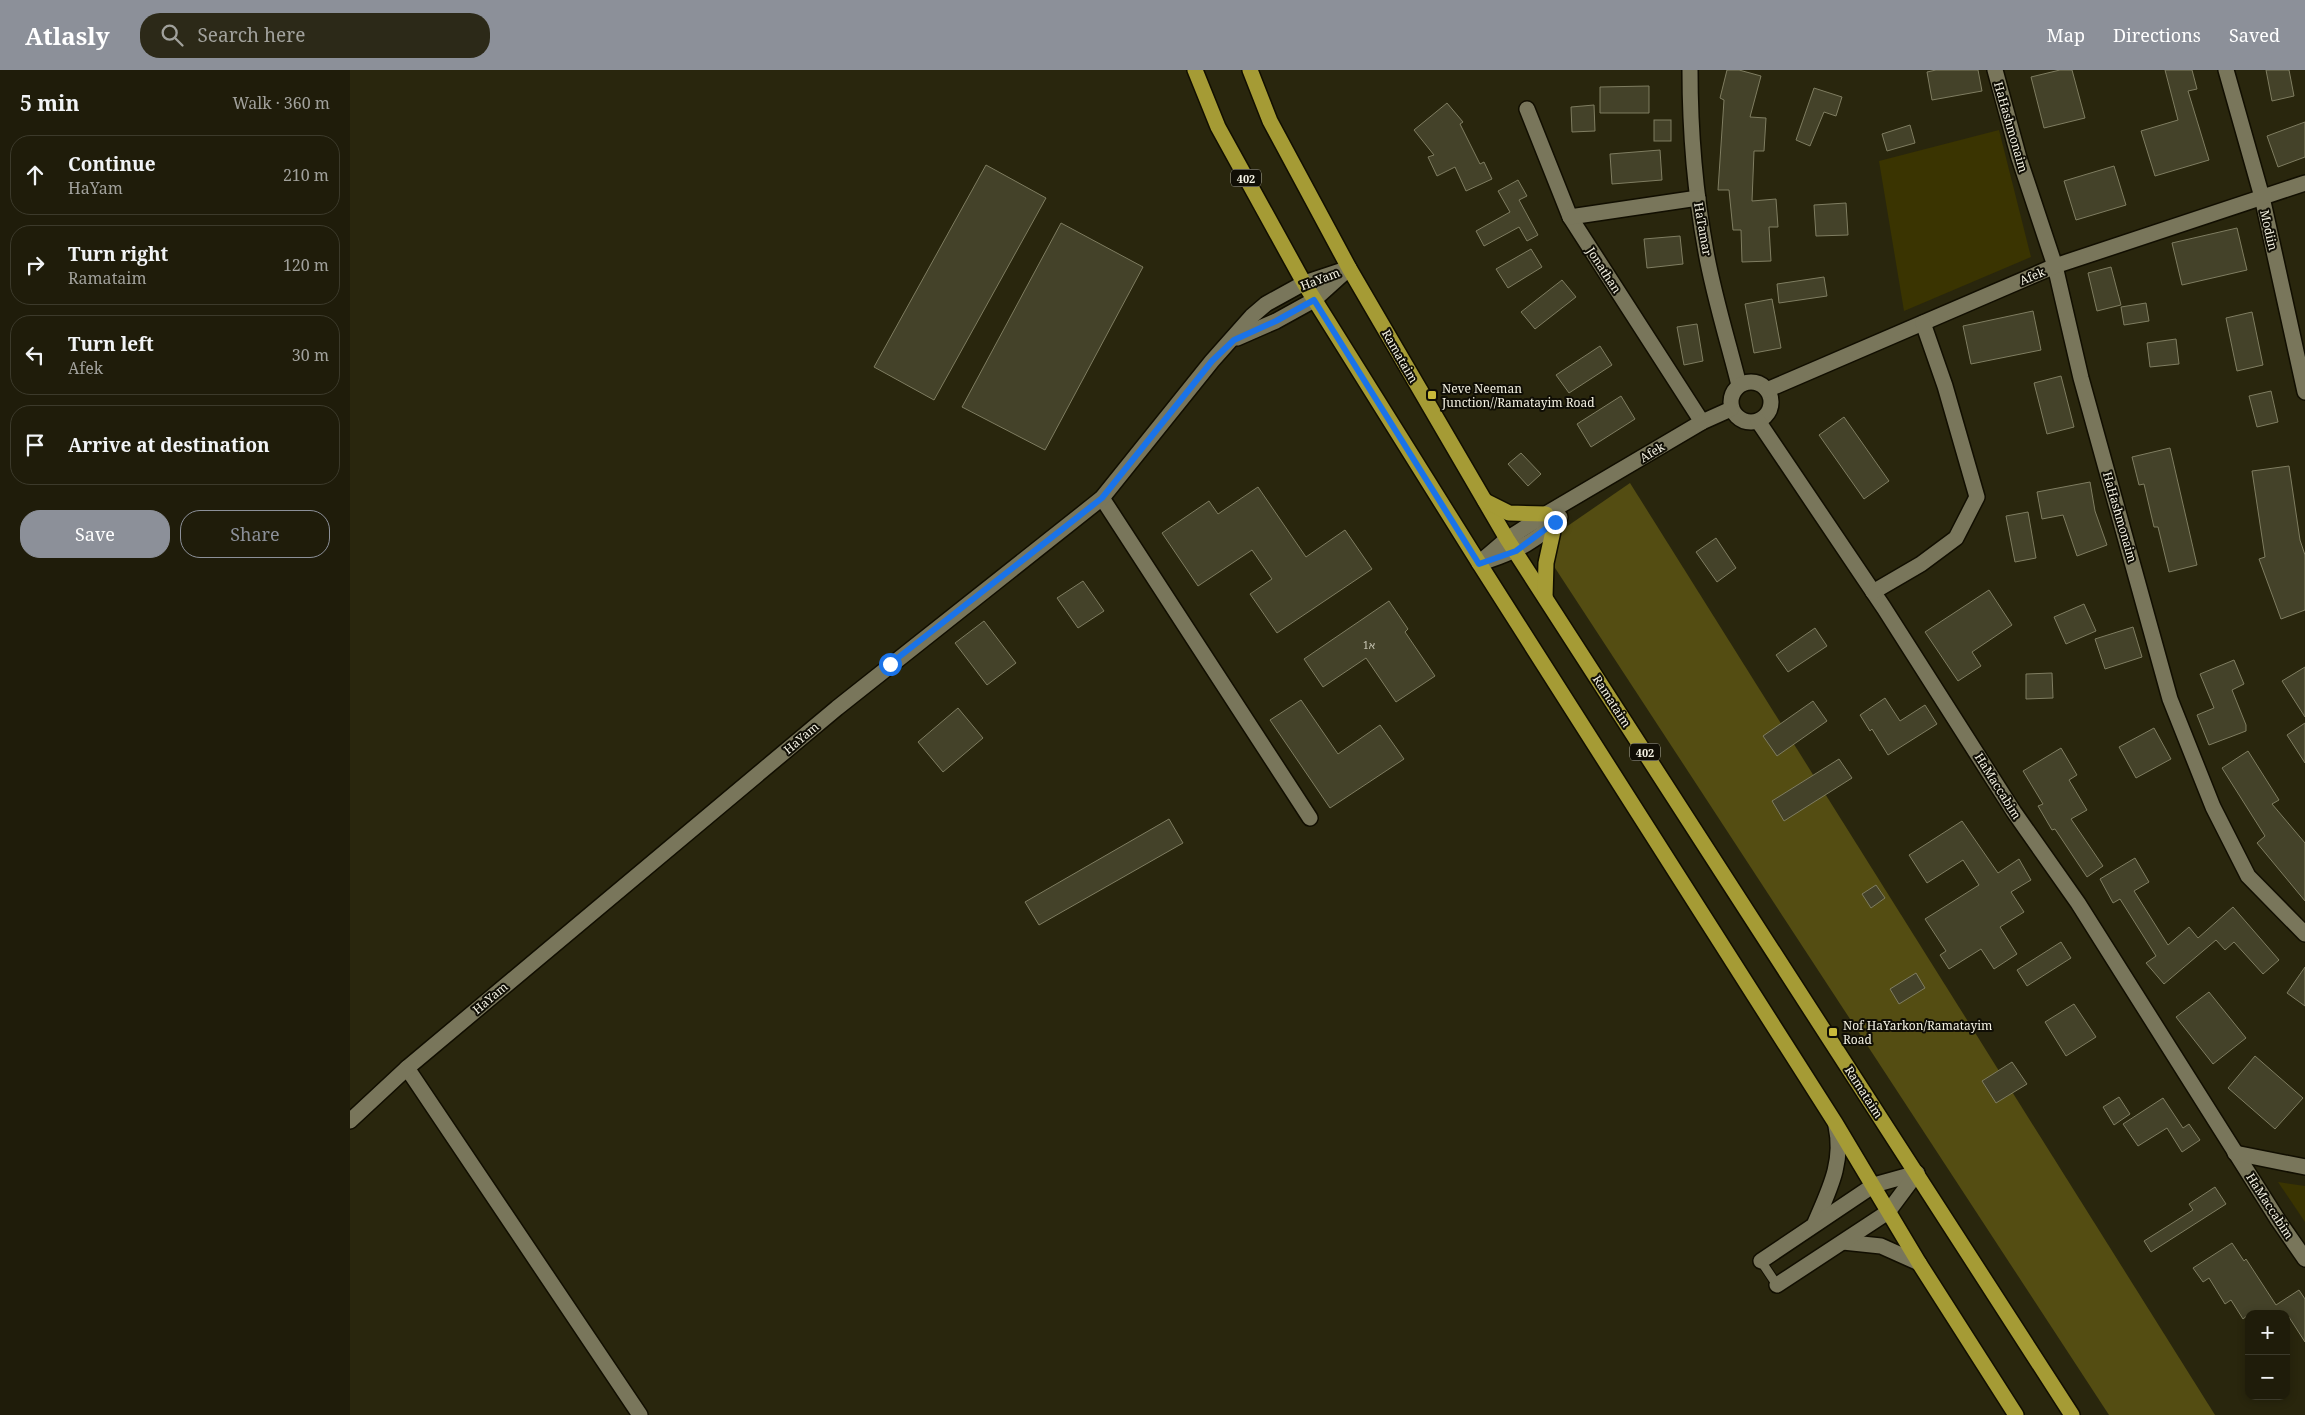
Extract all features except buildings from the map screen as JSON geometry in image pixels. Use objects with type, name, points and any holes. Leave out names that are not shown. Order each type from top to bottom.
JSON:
[{"type":"main road","name":"402","points":[[1195,70],[1218,127],[1314,300],[1479,564],[1836,1124],[1874,1185],[1918,1263],[2016,1415]]},
{"type":"main road","name":"Ramataim","points":[[1250,70],[1270,121],[1349,268],[1511,545],[2072,1415]]},
{"type":"main road","points":[[1483,499],[1510,513],[1550,518],[1545,597]]},
{"type":"street","name":"HaTamar","points":[[1690,70],[1690,126],[1698,198],[1707,254],[1740,385]]},
{"type":"street","name":"HaHashmonaim","points":[[1995,70],[2019,158],[2055,266],[2081,378],[2170,699],[2206,789],[2248,876],[2305,934]]},
{"type":"street","name":"Modiin","points":[[2226,70],[2262,197],[2305,392]]},
{"type":"street","name":"Jonathan","points":[[1526,109],[1570,217],[1702,422]]},
{"type":"street","name":"Afek","points":[[1767,390],[2055,266],[2305,183]]},
{"type":"street","points":[[1570,217],[1698,198]]},
{"type":"street","name":"HaYam","points":[[350,1121],[407,1068],[844,702],[1102,498],[1212,361],[1234,340],[1252,316],[1266,304],[1304,283],[1349,268]]},
{"type":"street","name":"HaYam","points":[[1234,340],[1276,321],[1314,300],[1349,268]]},
{"type":"street","points":[[1873,592],[1921,564],[1956,538],[1976,497],[1945,386],[1922,323]]},
{"type":"street","points":[[1751,382],[1757,383],[1767,390],[1770,395],[1770,408],[1764,418],[1752,423],[1739,419],[1731,409],[1732,396],[1740,385],[1751,382]]},
{"type":"street","name":"Afek","points":[[1479,564],[1511,545],[1576,498],[1702,422],[1731,409]]},
{"type":"street","name":"HaMaccabim","points":[[1758,421],[1944,699],[2014,812],[2078,903],[2305,1259]]},
{"type":"street","points":[[1102,498],[1310,818]]},
{"type":"street","points":[[407,1068],[640,1415]]},
{"type":"street","points":[[1815,1223],[1828,1192],[1838,1158],[1840,1143],[1836,1124]]},
{"type":"street","name":"HaMaccabim","points":[[2235,1152],[2305,1167]]},
{"type":"street","points":[[1761,1261],[1874,1185],[1916,1173]]},
{"type":"street","points":[[1777,1285],[1888,1212],[1916,1173]]},
{"type":"street","points":[[1843,1242],[1881,1246],[1918,1263]]},
{"type":"lane","points":[[1761,1261],[1777,1285]]},
{"type":"shaded area","points":[[1999,130],[2031,257],[1904,311],[1879,161]]},
{"type":"shaded area","points":[[1630,483],[2215,1415],[2109,1415],[1540,545]]},
{"type":"shaded area","points":[[2278,1182],[2305,1186],[2305,1222]]},
{"type":"place","name":"Neve Neeman Junction//Ramatayim Road","points":[[1432,395]]},
{"type":"place","name":"Nof HaYarkon/Ramatayim Road","points":[[1833,1032]]},
{"type":"route","points":[[890,664],[1102,498],[1212,361],[1234,340],[1276,321],[1314,300],[1479,564],[1516,551],[1555,522]]}]
